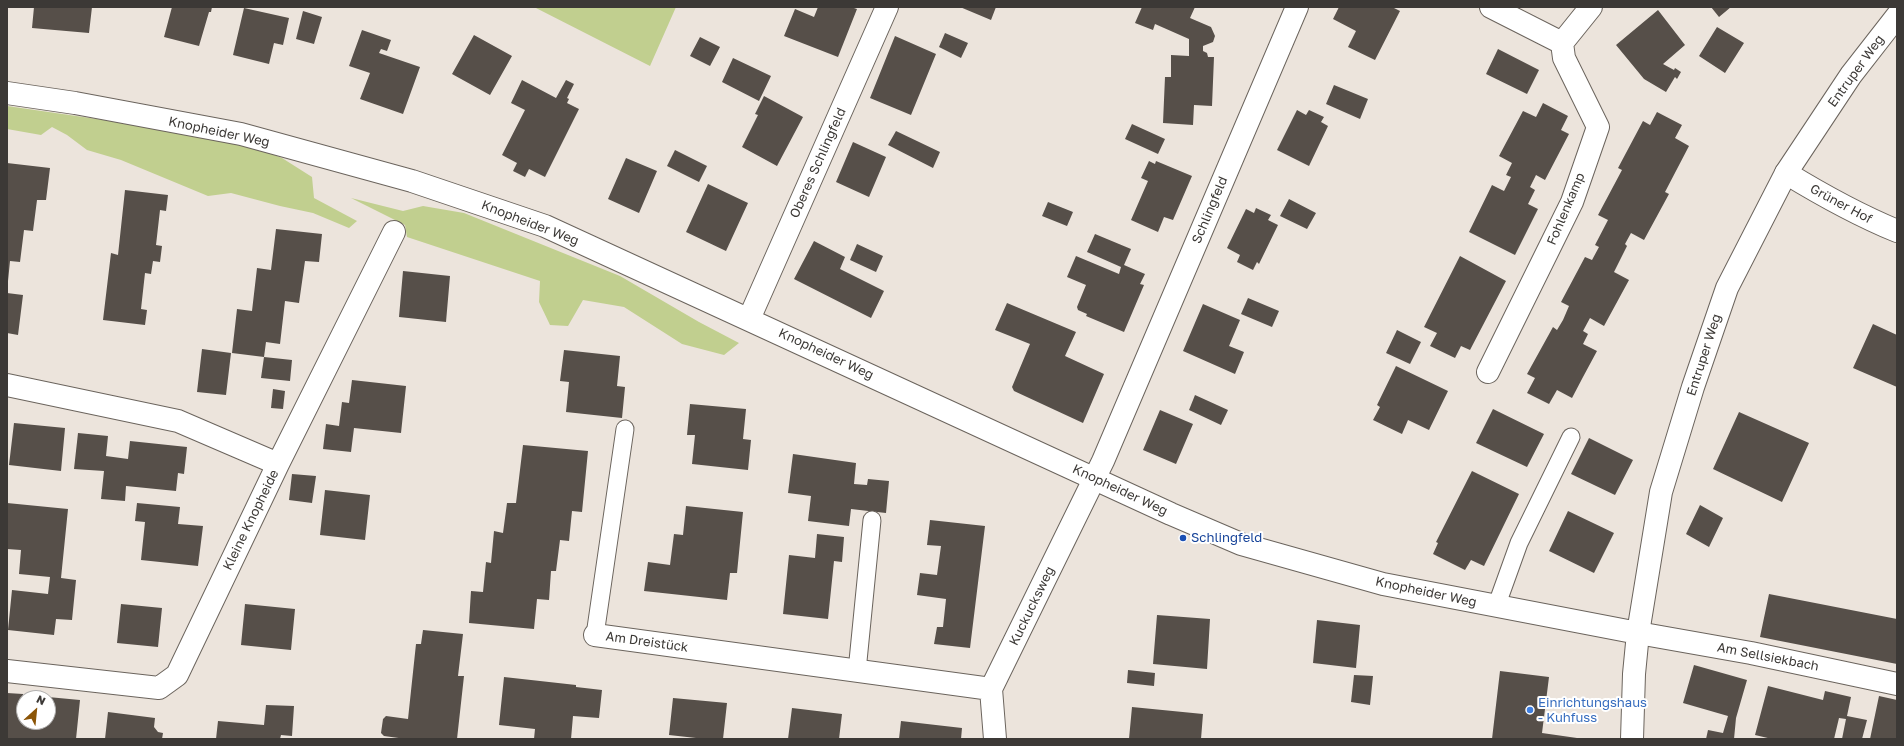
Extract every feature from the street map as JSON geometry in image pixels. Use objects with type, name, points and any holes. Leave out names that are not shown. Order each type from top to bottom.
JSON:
[{"type":"street","name":"Oberes Schlingfeld","points":[[750,319],[887,7]]},
{"type":"street","name":"Schlingfeld","points":[[1094,478],[1297,7]]},
{"type":"street","points":[[1491,7],[1562,43],[1591,7]]},
{"type":"street","name":"Entruper Weg","points":[[1632,739],[1634,674],[1638,633],[1661,492],[1693,387],[1727,288],[1786,173],[1851,75],[1897,16]]},
{"type":"street","name":"Fohlenkamp","points":[[1488,372],[1572,202],[1598,127],[1564,58],[1562,43]]},
{"type":"street","name":"Knopheider Weg","points":[[7,93],[75,103],[241,134],[412,180],[545,226],[1241,544],[1384,584],[1496,607],[1638,633]]},
{"type":"street","name":"Grüner Hof","points":[[1786,173],[1854,212],[1897,231]]},
{"type":"street","points":[[278,464],[394,232]]},
{"type":"street","name":"Kleine Knopheide","points":[[7,385],[178,421],[278,464],[177,675],[159,688],[7,671]]},
{"type":"street","name":"Kuckucksweg","points":[[990,689],[1094,478]]},
{"type":"street","name":"Am Sellsiekbach","points":[[1638,633],[1752,653],[1897,684]]},
{"type":"street","name":"Am Dreistück","points":[[595,635],[990,689]]},
{"type":"street","points":[[990,689],[995,739]]},
{"type":"lane","name":"Am Dreistück","points":[[595,635],[625,429]]},
{"type":"lane","points":[[1496,607],[1519,543],[1571,437]]},
{"type":"lane","points":[[857,671],[872,520]]},
{"type":"green space","points":[[534,7],[676,7],[650,66]]},
{"type":"green space","points":[[7,106],[166,129],[246,144],[282,158],[312,177],[314,198],[357,221],[349,228],[313,213],[231,193],[208,196],[121,160],[87,150],[67,135],[52,127],[41,135],[7,129]]},
{"type":"green space","points":[[351,198],[403,211],[423,206],[464,213],[620,276],[699,322],[739,343],[724,355],[682,344],[624,307],[583,300],[568,326],[550,325],[539,302],[540,281],[407,237],[405,225]]},
{"type":"building","points":[[34,7],[92,7],[89,33],[32,28]]},
{"type":"building","points":[[172,7],[212,7],[211,12],[209,12],[199,46],[164,37]]},
{"type":"building","points":[[818,7],[851,7],[857,9],[838,57],[784,36],[795,9],[814,17]]},
{"type":"building","points":[[960,7],[996,7],[991,20]]},
{"type":"building","points":[[1142,7],[1195,7],[1190,18],[1211,27],[1215,36],[1213,42],[1203,46],[1203,51],[1207,53],[1208,57],[1214,57],[1212,106],[1194,105],[1193,125],[1163,123],[1165,77],[1171,77],[1171,55],[1189,56],[1189,39],[1155,24],[1153,30],[1135,23]]},
{"type":"building","points":[[1339,7],[1392,7],[1400,11],[1375,60],[1348,47],[1356,31],[1333,19]]},
{"type":"building","points":[[1711,7],[1731,7],[1719,17]]},
{"type":"building","points":[[244,8],[289,18],[283,45],[274,43],[269,64],[233,55]]},
{"type":"building","points":[[1658,10],[1685,45],[1663,64],[1674,70],[1675,68],[1681,72],[1677,79],[1675,77],[1666,92],[1644,79],[1616,45]]},
{"type":"building","points":[[303,11],[322,17],[314,44],[296,39]]},
{"type":"building","points":[[1717,27],[1744,43],[1725,73],[1699,56]]},
{"type":"building","points":[[362,30],[391,40],[387,51],[381,49],[379,53],[420,67],[403,114],[360,99],[370,73],[349,66]]},
{"type":"building","points":[[945,33],[968,43],[961,58],[939,47]]},
{"type":"building","points":[[474,35],[512,56],[490,95],[452,74]]},
{"type":"building","points":[[895,36],[936,54],[911,115],[870,98]]},
{"type":"building","points":[[700,37],[720,47],[710,66],[690,56]]},
{"type":"building","points":[[1498,49],[1539,70],[1527,94],[1486,74]]},
{"type":"building","points":[[733,58],[771,76],[759,101],[722,82]]},
{"type":"building","points":[[522,80],[556,98],[566,80],[574,84],[567,98],[569,99],[567,103],[579,109],[545,177],[529,169],[525,177],[513,171],[517,163],[502,155],[525,110],[511,103]]},
{"type":"building","points":[[1334,85],[1368,99],[1360,119],[1326,104]]},
{"type":"building","points":[[764,96],[803,117],[777,166],[742,147],[758,115],[755,114]]},
{"type":"building","points":[[1543,103],[1568,116],[1561,130],[1569,134],[1545,180],[1536,175],[1530,187],[1535,190],[1528,204],[1538,209],[1515,255],[1469,232],[1492,185],[1504,191],[1511,177],[1506,175],[1512,163],[1499,156],[1523,111],[1536,117]]},
{"type":"building","points":[[1297,110],[1306,115],[1309,110],[1324,117],[1321,122],[1328,126],[1309,166],[1277,150]]},
{"type":"building","points":[[1657,112],[1682,125],[1675,138],[1689,146],[1665,192],[1669,194],[1644,240],[1631,233],[1625,244],[1627,246],[1614,272],[1629,280],[1604,326],[1590,318],[1583,331],[1588,334],[1583,344],[1597,351],[1572,398],[1557,390],[1549,404],[1527,393],[1535,378],[1527,374],[1553,327],[1557,330],[1563,320],[1569,306],[1561,302],[1585,257],[1592,260],[1599,247],[1595,245],[1608,220],[1598,215],[1622,170],[1618,168],[1643,121],[1650,125]]},
{"type":"building","points":[[1132,124],[1165,139],[1158,154],[1125,139]]},
{"type":"building","points":[[896,131],[940,152],[933,168],[888,145]]},
{"type":"building","points":[[853,142],[886,157],[869,197],[836,182]]},
{"type":"building","points":[[675,150],[707,166],[699,182],[667,166]]},
{"type":"building","points":[[626,158],[657,171],[639,213],[608,199]]},
{"type":"building","points":[[1149,161],[1155,164],[1156,161],[1192,176],[1173,220],[1164,217],[1158,232],[1131,220],[1148,181],[1141,178]]},
{"type":"building","points":[[7,163],[50,168],[46,200],[37,200],[33,231],[24,230],[20,262],[10,261],[8,281]]},
{"type":"building","points":[[708,184],[748,203],[726,251],[686,232]]},
{"type":"building","points":[[125,190],[168,195],[166,211],[160,210],[156,245],[162,246],[160,262],[153,261],[151,274],[145,273],[141,309],[147,310],[145,325],[103,320],[111,253],[118,255]]},
{"type":"building","points":[[1289,199],[1316,213],[1307,229],[1280,216]]},
{"type":"building","points":[[1048,202],[1073,212],[1067,226],[1042,216]]},
{"type":"building","points":[[1256,208],[1271,215],[1268,220],[1278,225],[1259,264],[1257,262],[1253,270],[1237,262],[1240,255],[1227,248],[1246,209],[1254,213]]},
{"type":"building","points":[[276,229],[322,234],[319,262],[305,261],[299,303],[285,301],[280,344],[266,342],[264,357],[232,353],[237,309],[252,311],[257,268],[271,270]]},
{"type":"building","points":[[1095,234],[1131,249],[1124,265],[1145,274],[1140,284],[1144,285],[1124,332],[1086,316],[1087,314],[1078,310],[1077,307],[1086,285],[1067,277],[1076,256],[1119,274],[1121,267],[1087,252]]},
{"type":"building","points":[[814,241],[845,257],[840,269],[884,291],[871,318],[794,279]]},
{"type":"building","points":[[857,244],[883,256],[876,272],[850,260]]},
{"type":"building","points":[[1460,256],[1506,281],[1470,350],[1461,346],[1455,358],[1430,346],[1437,333],[1424,327]]},
{"type":"building","points":[[403,271],[450,276],[446,322],[399,317]]},
{"type":"building","points":[[7,293],[23,295],[18,335],[7,333]]},
{"type":"building","points":[[1248,298],[1279,311],[1272,327],[1241,314]]},
{"type":"building","points":[[1007,303],[1076,332],[1065,356],[1104,374],[1083,423],[1014,391],[1012,387],[1030,344],[995,330]]},
{"type":"building","points":[[1203,304],[1240,320],[1229,346],[1244,352],[1235,374],[1183,351]]},
{"type":"building","points":[[1873,324],[1897,335],[1897,387],[1853,368]]},
{"type":"building","points":[[1397,330],[1421,342],[1410,364],[1386,353]]},
{"type":"building","points":[[202,349],[231,353],[226,395],[197,392]]},
{"type":"building","points":[[564,350],[620,356],[617,386],[625,387],[622,418],[566,412],[569,382],[560,381]]},
{"type":"building","points":[[264,357],[292,360],[290,381],[261,378]]},
{"type":"building","points":[[1396,366],[1448,391],[1429,430],[1408,420],[1402,434],[1373,420],[1380,407],[1377,405]]},
{"type":"building","points":[[352,380],[406,386],[401,433],[354,428],[351,452],[323,449],[326,424],[339,426],[342,402],[349,403]]},
{"type":"building","points":[[273,389],[285,391],[283,409],[271,408]]},
{"type":"building","points":[[1195,395],[1228,410],[1221,425],[1189,410]]},
{"type":"building","points":[[690,404],[746,409],[743,439],[751,440],[748,470],[692,464],[695,435],[687,435]]},
{"type":"building","points":[[1493,409],[1544,434],[1527,467],[1476,443]]},
{"type":"building","points":[[1160,410],[1193,424],[1176,464],[1143,450]]},
{"type":"building","points":[[1739,412],[1809,443],[1782,502],[1713,469]]},
{"type":"building","points":[[14,423],[65,428],[61,471],[9,465]]},
{"type":"building","points":[[78,433],[108,436],[106,456],[128,459],[130,441],[187,447],[184,474],[178,473],[176,491],[126,486],[125,501],[101,499],[104,471],[74,469]]},
{"type":"building","points":[[1589,438],[1633,460],[1615,495],[1571,474]]},
{"type":"building","points":[[523,445],[588,451],[582,512],[572,511],[569,541],[560,540],[556,571],[551,571],[549,600],[537,599],[534,629],[469,623],[471,591],[483,592],[486,562],[491,563],[494,531],[503,533],[507,503],[516,503]]},
{"type":"building","points":[[793,454],[856,463],[854,484],[867,485],[868,479],[889,481],[886,513],[851,509],[849,526],[808,521],[811,496],[788,493]]},
{"type":"building","points":[[1472,471],[1519,494],[1484,566],[1471,560],[1465,570],[1433,554],[1438,543],[1436,542]]},
{"type":"building","points":[[292,474],[316,476],[312,503],[289,500]]},
{"type":"building","points":[[325,490],[370,495],[365,540],[320,535]]},
{"type":"building","points":[[7,503],[68,509],[61,578],[76,580],[72,620],[56,619],[54,635],[8,630],[12,590],[48,594],[50,577],[19,574],[21,550],[7,549]]},
{"type":"building","points":[[137,503],[180,507],[178,524],[203,526],[198,566],[141,560],[145,522],[135,521]]},
{"type":"building","points":[[1700,505],[1723,518],[1709,547],[1686,534]]},
{"type":"building","points":[[686,506],[743,512],[737,573],[730,573],[727,600],[644,591],[648,562],[670,565],[674,534],[683,535]]},
{"type":"building","points":[[1568,511],[1614,533],[1594,573],[1549,551]]},
{"type":"building","points":[[930,520],[985,526],[970,648],[934,644],[937,627],[943,627],[946,599],[917,595],[920,573],[937,575],[941,546],[927,545]]},
{"type":"building","points":[[817,534],[844,537],[842,562],[834,561],[828,619],[783,614],[789,555],[815,558]]},
{"type":"building","points":[[1769,594],[1897,619],[1897,664],[1760,637]]},
{"type":"building","points":[[121,604],[162,608],[158,647],[117,643]]},
{"type":"building","points":[[245,604],[295,609],[291,650],[241,645]]},
{"type":"building","points":[[1157,615],[1210,619],[1207,669],[1153,664]]},
{"type":"building","points":[[1317,620],[1360,625],[1356,668],[1313,663]]},
{"type":"building","points":[[423,630],[463,634],[458,676],[464,676],[457,739],[406,739],[384,736],[381,733],[383,719],[386,716],[408,719],[416,644],[421,644]]},
{"type":"building","points":[[1694,665],[1747,680],[1736,718],[1734,739],[1706,739],[1708,730],[1723,733],[1728,716],[1683,703]]},
{"type":"building","points":[[1128,670],[1155,673],[1154,686],[1127,683]]},
{"type":"building","points":[[1500,671],[1549,677],[1542,733],[1584,739],[1492,739]]},
{"type":"building","points":[[1354,675],[1373,676],[1370,705],[1351,702]]},
{"type":"building","points":[[504,677],[576,685],[576,687],[602,690],[599,718],[573,716],[571,739],[534,739],[535,729],[499,725]]},
{"type":"building","points":[[1768,686],[1823,700],[1825,691],[1851,697],[1847,716],[1867,720],[1862,739],[1842,739],[1846,719],[1839,718],[1834,739],[1772,739],[1755,735]]},
{"type":"building","points":[[7,693],[16,694],[16,730],[56,730],[56,698],[80,700],[76,739],[7,739]]},
{"type":"building","points":[[1879,696],[1897,700],[1897,739],[1870,739]]},
{"type":"building","points":[[673,698],[727,703],[723,739],[705,739],[669,735]]},
{"type":"building","points":[[266,705],[294,706],[292,736],[281,735],[280,739],[216,739],[218,721],[264,725]]},
{"type":"building","points":[[1132,707],[1203,714],[1201,739],[1129,739]]},
{"type":"building","points":[[792,708],[842,714],[839,739],[788,739]]},
{"type":"building","points":[[108,712],[155,718],[154,727],[158,732],[163,733],[162,739],[105,739]]},
{"type":"building","points":[[901,721],[962,728],[961,739],[899,739]]},
{"type":"place","name":"Schlingfeld","points":[[1183,538]]},
{"type":"place","name":"Einrichtungshaus - Kuhfuss","points":[[1530,710]]}]
